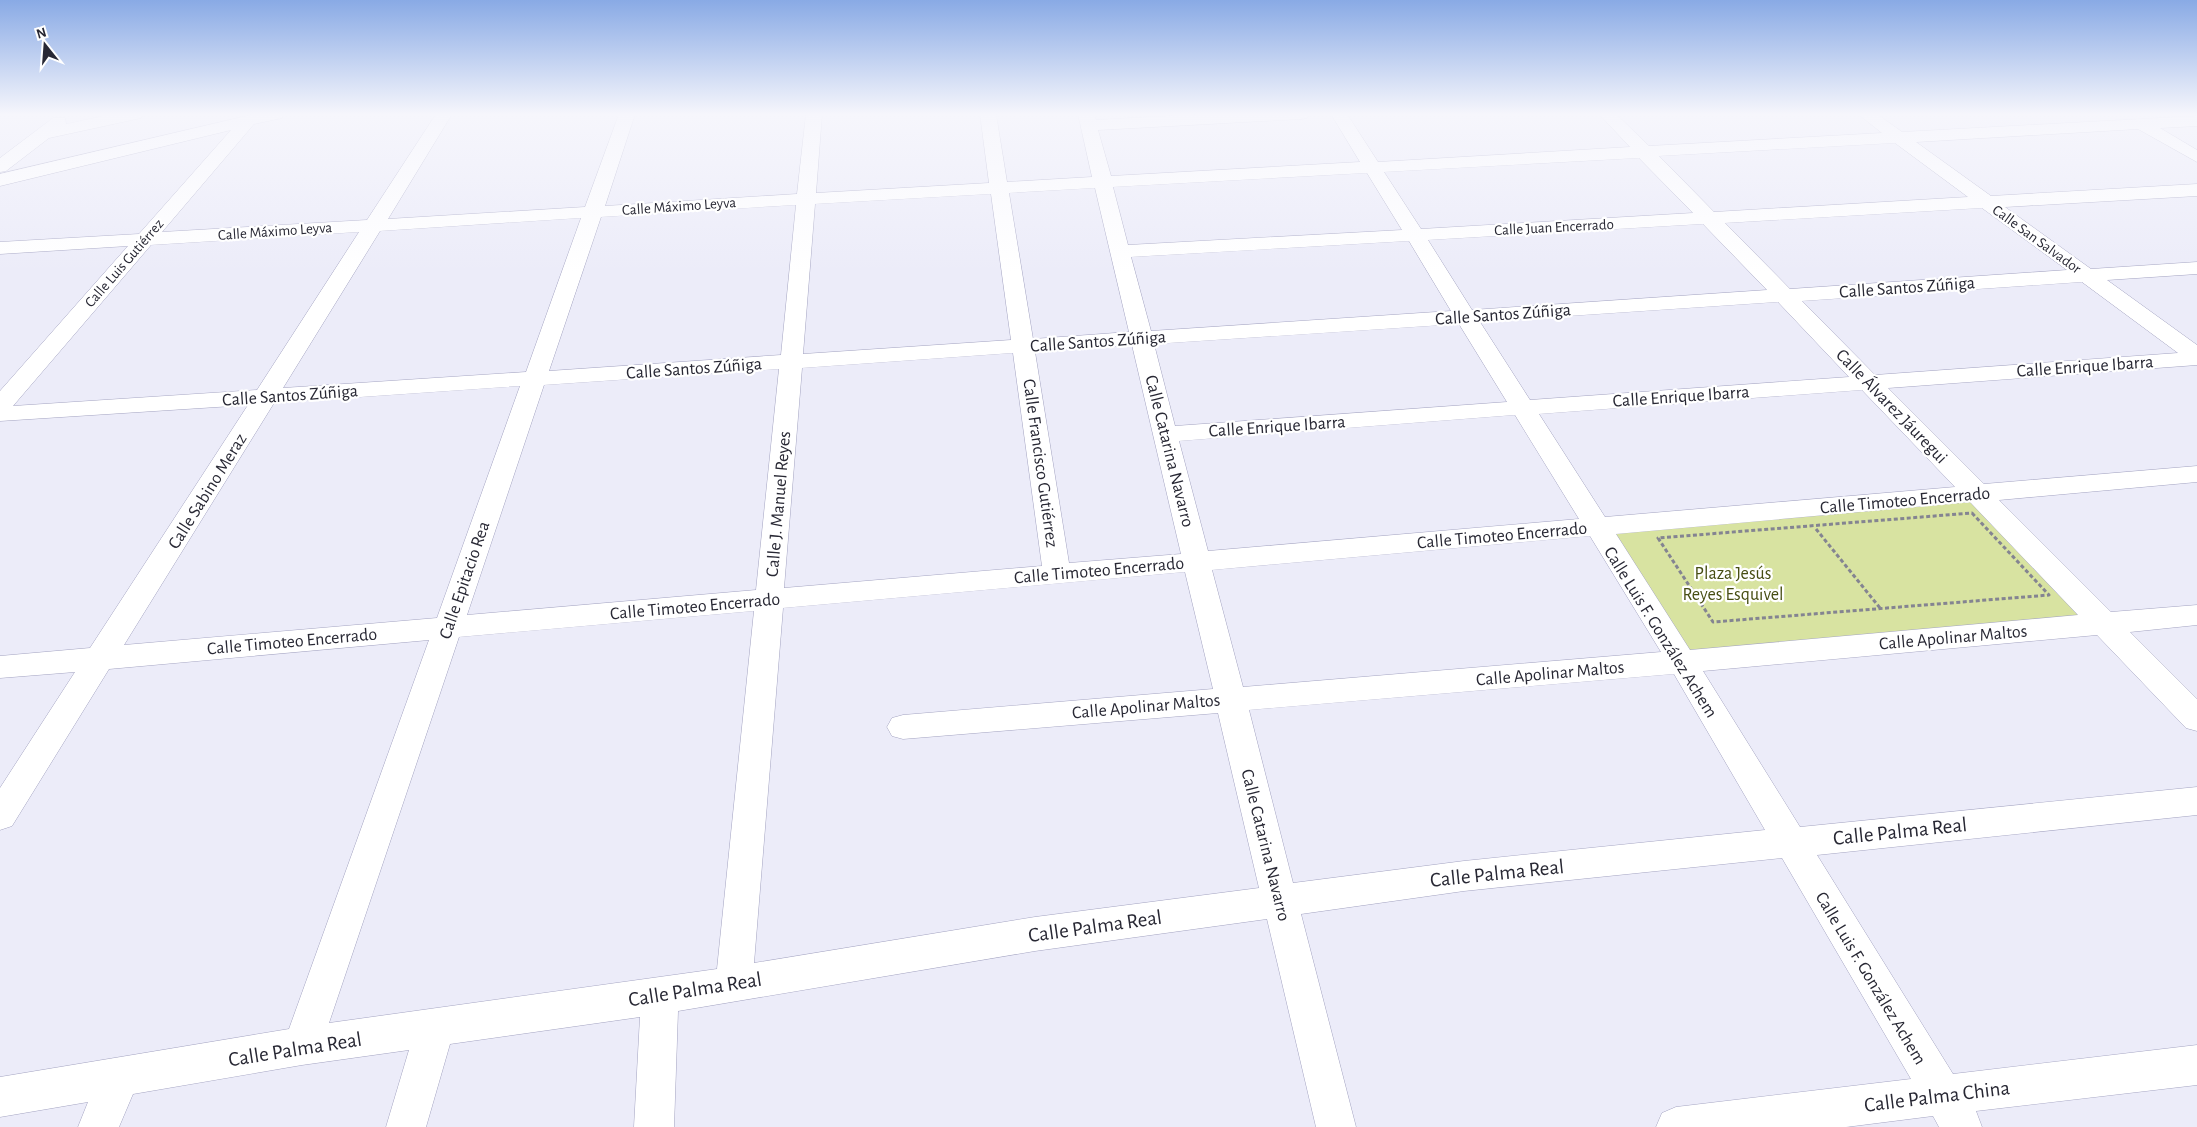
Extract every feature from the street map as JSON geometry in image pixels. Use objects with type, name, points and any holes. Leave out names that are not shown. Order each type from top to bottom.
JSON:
[{"type":"street","points":[[0,180],[56,167]]},
{"type":"street","name":"Calle Luis Gutiérrez","points":[[0,406],[208,167]]},
{"type":"street","name":"Calle Sabino Meraz","points":[[0,816],[267,397],[411,167]]},
{"type":"street","name":"Calle Epitacio Rea","points":[[302,1046],[608,167]]},
{"type":"street","name":"Calle J. Manuel Reyes","points":[[734,983],[809,167]]},
{"type":"street","name":"Calle Francisco Gutiérrez","points":[[997,167],[1058,574]]},
{"type":"street","name":"Calle Catarina Navarro","points":[[1099,167],[1336,1127]]},
{"type":"street","name":"Calle Luis F. González Achem","points":[[1372,167],[1682,662],[1789,843],[1953,1111]]},
{"type":"street","name":"Calle Máximo Leyva","points":[[0,248],[1379,167]]},
{"type":"street","name":"Calle Álvarez Jáuregui","points":[[1659,167],[2197,719]]},
{"type":"street","name":"Calle San Salvador","points":[[1939,167],[2197,357]]},
{"type":"street","name":"Calle Juan Encerrado","points":[[1120,252],[2197,190]]},
{"type":"street","name":"Calle Santos Zúñiga","points":[[0,414],[2197,268]]},
{"type":"street","name":"Calle Enrique Ibarra","points":[[1165,434],[2197,357]]},
{"type":"street","name":"Calle Timoteo Encerrado","points":[[0,667],[2197,474]]},
{"type":"street","name":"Calle Apolinar Maltos","points":[[903,726],[1682,662],[2197,615]]},
{"type":"street","name":"Calle Palma Real","points":[[0,1097],[302,1046],[435,1029],[660,996],[1035,934],[1280,900],[1464,876],[2197,801]]},
{"type":"street","points":[[654,1127],[660,996]]},
{"type":"street","points":[[406,1127],[435,1029]]},
{"type":"street","name":"Calle Palma China","points":[[1676,1127],[1953,1111],[2197,1065]]},
{"type":"street","points":[[98,1127],[121,1076]]},
{"type":"path","points":[[1972,512],[2049,595],[1713,622],[1658,538],[1813,526],[1972,512]]},
{"type":"path","points":[[1813,526],[1880,608]]},
{"type":"green space","name":"Plaza Jesús Reyes Esquivel","points":[[1982,492],[2108,625],[1678,662],[1596,521]]}]
